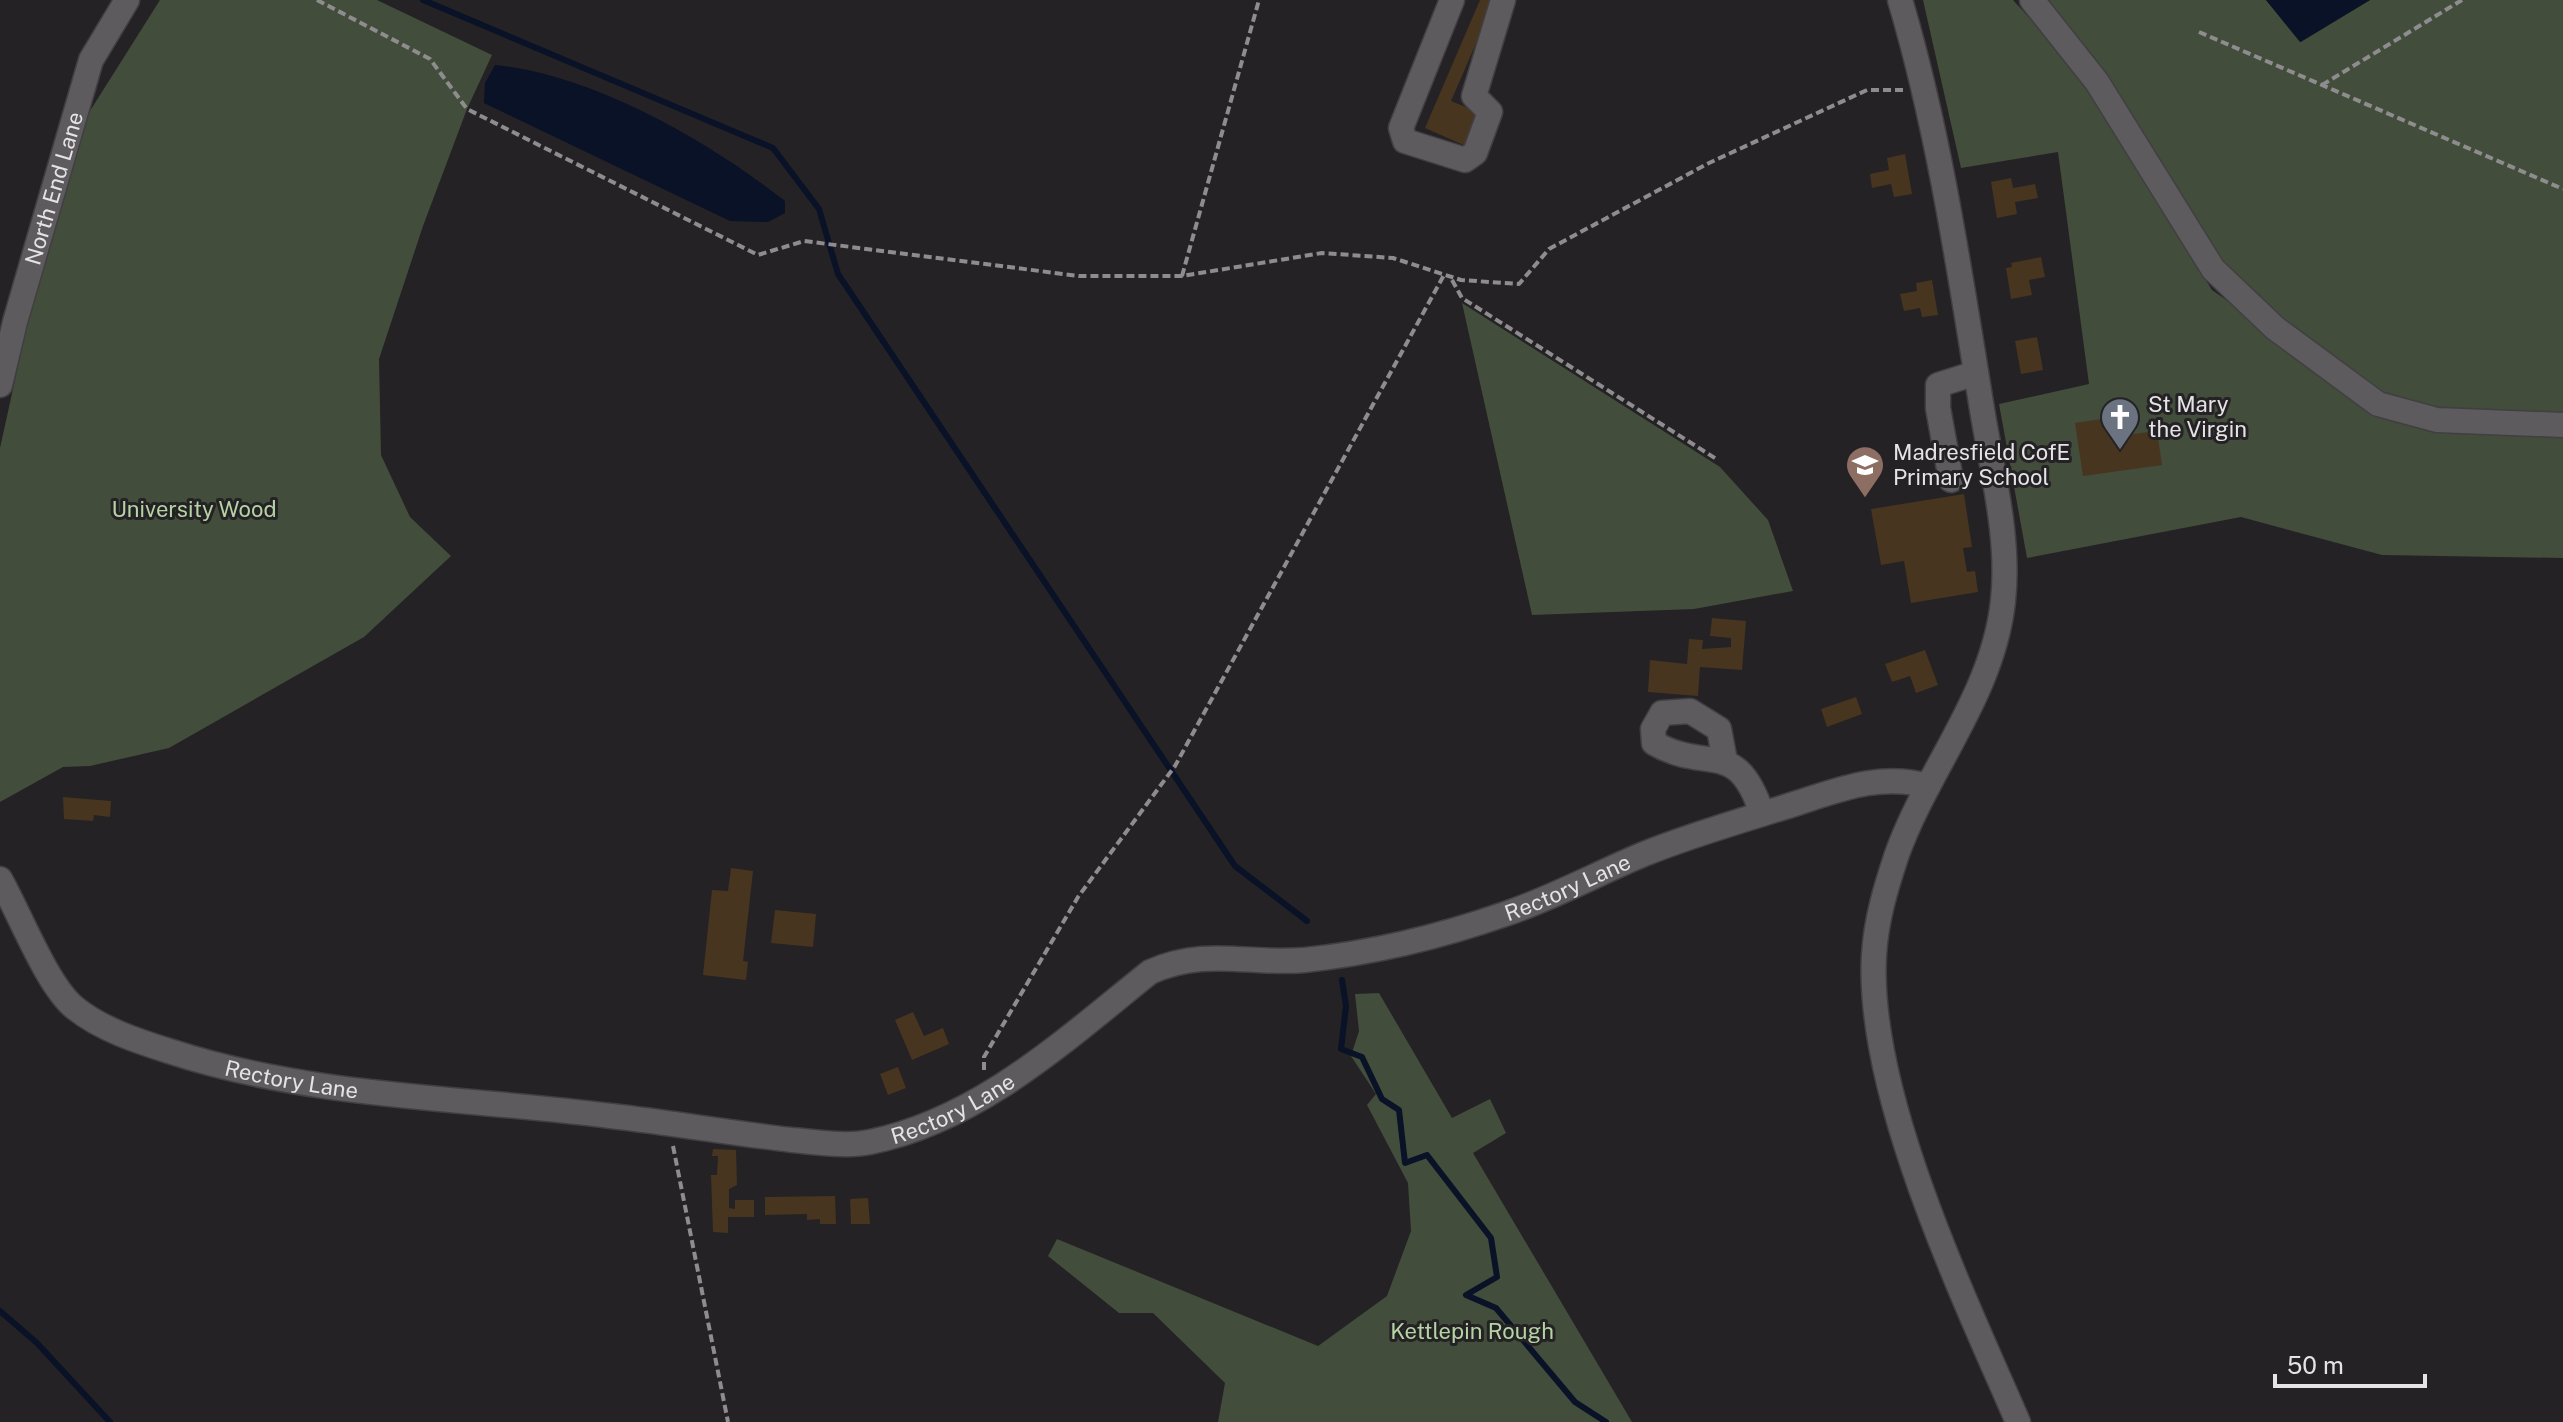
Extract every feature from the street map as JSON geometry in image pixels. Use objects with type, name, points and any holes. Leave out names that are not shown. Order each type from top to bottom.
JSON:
[{"type":"street","name":"North End Lane","points":[[0,385],[15,322],[91,60],[127,0]]},
{"type":"street","points":[[1452,0],[1401,128],[1405,141],[1465,160],[1475,153],[1490,112],[1474,96],[1503,0]]},
{"type":"street","points":[[1900,0],[1923,90],[1976,373],[2003,554],[2003,600],[1987,669],[1899,849],[1881,901],[1874,958],[1877,1014],[1893,1093],[1926,1197],[2018,1422]]},
{"type":"street","points":[[2032,0],[2097,82],[2213,269],[2275,328],[2378,404],[2437,420],[2563,425]]},
{"type":"street","points":[[1951,480],[1938,408],[1938,385],[1976,373]]},
{"type":"street","points":[[1725,761],[1744,773],[1762,814]]},
{"type":"street","name":"Rectory Lane","points":[[0,879],[38,957],[73,1007],[128,1038],[192,1059],[266,1076],[386,1096],[554,1108],[805,1141],[866,1143],[938,1120],[984,1096],[1037,1061],[1150,972],[1175,961],[1205,956],[1301,960],[1422,938],[1505,914],[1642,855],[1762,814],[1879,779],[1902,779],[1928,786]]},
{"type":"path","points":[[317,0],[430,59],[467,109],[758,255],[804,241],[1079,276],[1182,276],[1322,253],[1393,258],[1451,277],[1519,284],[1549,249],[1709,163],[1867,90],[1923,90]]},
{"type":"path","points":[[1182,276],[1259,0]]},
{"type":"path","points":[[2322,85],[2462,0]]},
{"type":"path","points":[[2199,32],[2563,189]]},
{"type":"path","points":[[984,1096],[984,1057],[1078,897],[1175,766],[1444,275]]},
{"type":"path","points":[[1451,277],[1462,298],[1718,460]]},
{"type":"path","points":[[669,1123],[728,1422]]},
{"type":"green space","name":"University Wood","points":[[160,0],[377,0],[492,55],[467,109],[423,226],[379,359],[381,455],[410,517],[451,556],[364,637],[169,748],[90,766],[63,767],[0,802],[0,448],[51,216],[76,133]]},
{"type":"green space","points":[[1923,0],[2013,0],[2076,69],[2212,290],[2245,313],[2244,317],[2261,296],[2223,266],[2039,0],[2266,0],[2301,42],[2370,0],[2563,0],[2563,558],[2382,555],[2241,517],[2027,558],[1999,404],[2089,384],[2058,152],[1961,168]]},
{"type":"green space","points":[[1462,303],[1720,467],[1768,520],[1793,591],[1694,609],[1532,615]]},
{"type":"green space","name":"Kettlepin Rough","points":[[1379,993],[1452,1118],[1490,1099],[1506,1133],[1473,1153],[1632,1422],[1218,1422],[1225,1383],[1153,1313],[1119,1313],[1048,1256],[1057,1239],[1318,1346],[1387,1296],[1411,1231],[1408,1183],[1367,1105],[1376,1094],[1351,1056],[1359,1031],[1355,994]]},
{"type":"water","points":[[2266,0],[2370,0],[2300,42]]},
{"type":"water","points":[[495,65],[533,71],[571,82],[648,114],[686,134],[754,178],[785,201],[785,213],[768,222],[730,221],[484,103],[485,83]]},
{"type":"building","points":[[1480,0],[1495,0],[1451,101],[1483,114],[1468,147],[1425,128]]},
{"type":"building","points":[[1905,154],[1912,194],[1894,197],[1891,184],[1872,188],[1870,174],[1889,170],[1887,158]]},
{"type":"building","points":[[2011,178],[2013,188],[2035,184],[2038,198],[2015,202],[2017,214],[1997,218],[1991,182]]},
{"type":"building","points":[[2041,257],[2045,277],[2029,280],[2032,295],[2011,299],[2006,268],[2012,267],[2011,263]]},
{"type":"building","points":[[1932,280],[1938,315],[1922,317],[1920,308],[1904,311],[1900,294],[1917,291],[1916,283]]},
{"type":"building","points":[[2037,337],[2043,370],[2021,374],[2015,341]]},
{"type":"building","name":"St Mary the Virgin","points":[[2108,418],[2111,437],[2157,431],[2162,465],[2083,476],[2075,423]]},
{"type":"building","points":[[1964,494],[1972,547],[1963,548],[1967,572],[1975,571],[1978,592],[1911,603],[1904,561],[1881,565],[1871,509]]},
{"type":"building","points":[[1712,618],[1746,621],[1742,670],[1700,667],[1698,696],[1648,692],[1650,660],[1687,664],[1689,639],[1703,640],[1702,649],[1731,647],[1731,638],[1710,636]]},
{"type":"building","points":[[1925,650],[1938,685],[1916,693],[1910,676],[1892,682],[1885,664]]},
{"type":"building","points":[[1856,697],[1862,714],[1827,727],[1821,709]]},
{"type":"building","points":[[63,797],[111,801],[110,817],[94,815],[93,821],[64,819]]},
{"type":"building","points":[[731,868],[753,871],[743,961],[748,962],[746,980],[703,975],[712,890],[728,891]]},
{"type":"building","points":[[775,910],[816,914],[813,947],[771,943]]},
{"type":"building","points":[[913,1012],[924,1036],[943,1028],[949,1044],[912,1060],[895,1020]]},
{"type":"building","points":[[898,1067],[906,1088],[888,1095],[880,1074]]},
{"type":"building","points":[[713,1149],[736,1150],[737,1185],[729,1189],[729,1208],[735,1209],[735,1200],[754,1200],[754,1217],[728,1217],[728,1233],[713,1232],[711,1175],[717,1175],[718,1156],[712,1156]]},
{"type":"building","points":[[835,1196],[836,1224],[820,1224],[820,1219],[807,1220],[807,1214],[765,1215],[765,1197]]},
{"type":"building","points":[[868,1198],[870,1224],[851,1224],[850,1199]]},
{"type":"waterway","points":[[423,0],[773,148],[819,209],[838,274],[1235,866],[1307,921]]},
{"type":"waterway","points":[[1342,980],[1346,1006],[1341,1049],[1362,1057],[1382,1099],[1399,1110],[1405,1163],[1427,1155],[1491,1238],[1497,1277],[1466,1295],[1496,1308],[1575,1402],[1606,1422]]},
{"type":"waterway","points":[[0,1311],[37,1343],[110,1422]]},
{"type":"place","name":"St Mary the Virgin","points":[[2120,451]]},
{"type":"place","name":"Madresfield CofE Primary School","points":[[1865,499]]}]
